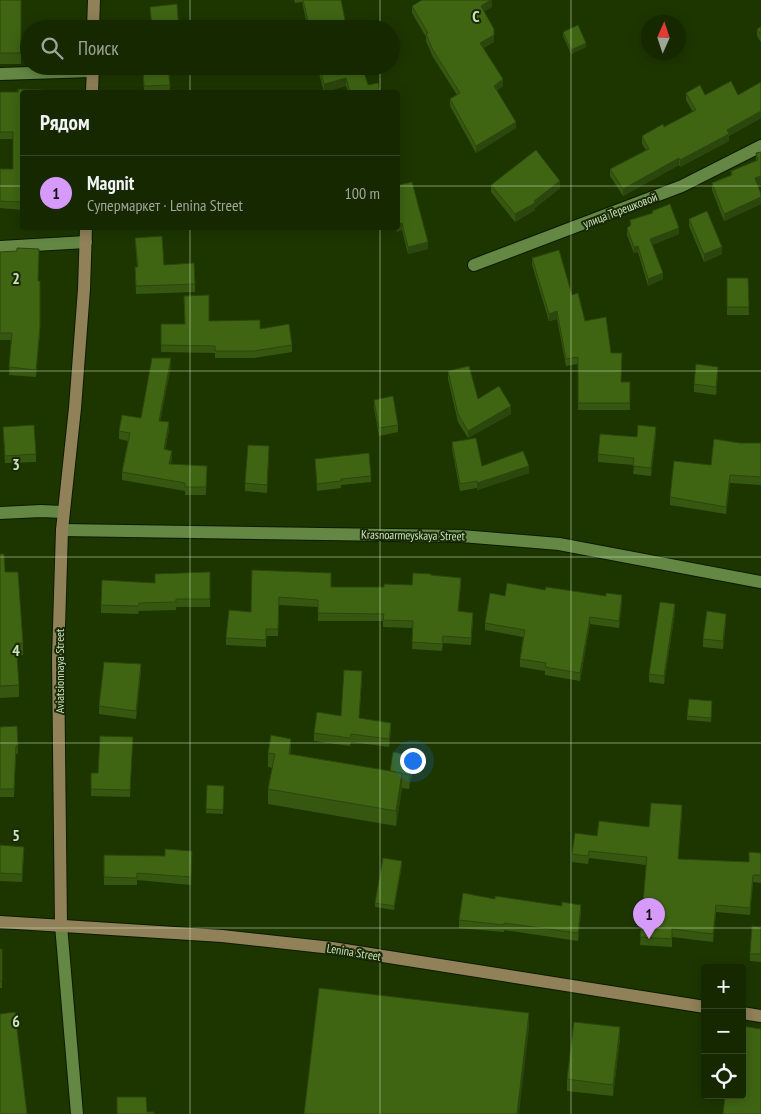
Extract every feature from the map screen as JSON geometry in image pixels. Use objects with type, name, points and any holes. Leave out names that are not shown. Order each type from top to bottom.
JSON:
[{"type":"main road","points":[[93,20],[94,0]]},
{"type":"main road","points":[[92,75],[92,90]]},
{"type":"main road","name":"Aviatsionnaya Street","points":[[61,925],[58,659],[62,530],[78,372],[86,230]]},
{"type":"main road","name":"Lenina Street","points":[[0,922],[222,936],[332,948],[701,1006]]},
{"type":"main road","points":[[746,1014],[761,1016]]},
{"type":"street","points":[[0,74],[20,73]]},
{"type":"street","name":"улица Терешковой","points":[[474,265],[682,186],[761,146]]},
{"type":"street","points":[[0,247],[86,242]]},
{"type":"street","points":[[0,513],[63,512]]},
{"type":"street","name":"Krasnoarmeyskaya Street","points":[[62,530],[462,536],[559,544],[761,582]]},
{"type":"street","name":"Aviatsionnaya Street","points":[[61,925],[77,1114]]},
{"type":"building","points":[[0,0],[21,0],[20,53],[0,53]]},
{"type":"building","points":[[303,0],[341,0],[345,20],[308,20]]},
{"type":"building","points":[[422,0],[491,0],[481,6],[494,29],[494,35],[480,43],[503,79],[494,86],[516,122],[476,146],[450,99],[460,93],[433,50],[426,34],[428,33],[412,6]]},
{"type":"building","points":[[177,4],[178,20],[151,20],[150,7]]},
{"type":"building","points":[[578,25],[586,43],[571,50],[563,32]]},
{"type":"building","points":[[761,27],[761,35],[757,29]]},
{"type":"building","points":[[143,75],[169,75],[170,85],[144,86]]},
{"type":"building","points":[[322,75],[365,75],[368,85],[378,83],[380,90],[349,90],[346,78],[324,84]]},
{"type":"building","points":[[731,81],[738,95],[761,82],[761,111],[727,130],[729,134],[680,160],[679,158],[623,189],[610,169],[649,149],[642,136],[663,124],[664,127],[696,110],[686,93],[700,85],[705,95]]},
{"type":"building","points":[[18,89],[43,90],[20,90],[20,202],[0,201],[0,169],[13,169],[13,132],[0,132],[0,92],[18,92]]},
{"type":"building","points":[[536,150],[560,181],[534,201],[535,203],[515,214],[491,185]]},
{"type":"building","points":[[761,152],[761,176],[755,178],[761,197],[724,214],[712,183],[732,175],[731,171],[758,160],[756,153]]},
{"type":"building","points":[[412,182],[428,242],[408,247],[402,223],[400,224],[400,185]]},
{"type":"building","points":[[670,204],[679,228],[650,239],[663,273],[648,279],[638,246],[634,247],[627,228],[631,225],[630,220],[653,213],[652,211]]},
{"type":"building","points":[[707,211],[722,247],[704,254],[689,219]]},
{"type":"building","points":[[162,236],[164,265],[194,263],[195,284],[136,286],[135,267],[138,267],[135,238]]},
{"type":"building","points":[[17,248],[39,249],[40,326],[36,370],[9,367],[12,333],[0,333],[0,252],[17,251]]},
{"type":"building","points":[[559,250],[572,295],[578,293],[585,321],[606,317],[611,353],[622,353],[621,382],[630,382],[630,403],[578,403],[578,357],[566,359],[557,311],[549,314],[532,258]]},
{"type":"building","points":[[727,278],[748,278],[749,307],[727,307]]},
{"type":"building","points":[[209,295],[209,321],[260,320],[260,329],[289,324],[292,345],[254,351],[215,351],[215,346],[161,345],[161,324],[185,324],[184,296]]},
{"type":"building","points":[[152,358],[171,358],[159,421],[169,422],[164,449],[172,451],[169,464],[207,466],[206,487],[185,487],[185,483],[122,472],[130,433],[119,431],[122,415],[141,418]]},
{"type":"building","points":[[696,364],[718,367],[716,387],[694,384]]},
{"type":"building","points":[[469,366],[478,399],[499,386],[511,406],[468,431],[458,414],[448,371]]},
{"type":"building","points":[[393,396],[398,425],[379,428],[374,400]]},
{"type":"building","points":[[34,425],[36,454],[5,456],[3,427]]},
{"type":"building","points":[[638,425],[656,427],[651,468],[633,466],[634,458],[598,454],[600,434],[637,437]]},
{"type":"building","points":[[476,438],[482,466],[523,451],[529,466],[477,483],[477,481],[460,484],[452,442]]},
{"type":"building","points":[[714,439],[740,443],[761,443],[761,477],[730,475],[726,507],[670,497],[674,461],[711,465]]},
{"type":"building","points":[[248,445],[269,446],[267,485],[245,483]]},
{"type":"building","points":[[369,453],[371,476],[317,484],[315,459]]},
{"type":"building","points":[[0,554],[4,554],[5,572],[18,572],[23,643],[16,643],[19,685],[0,686]]},
{"type":"building","points":[[252,570],[331,573],[331,587],[384,587],[384,584],[412,585],[413,573],[461,578],[458,611],[473,613],[471,638],[443,636],[442,644],[412,642],[413,621],[383,620],[384,614],[318,613],[318,600],[279,597],[278,629],[266,629],[266,640],[226,638],[229,610],[251,612]]},
{"type":"building","points":[[210,572],[210,599],[176,599],[176,602],[139,603],[138,606],[101,605],[102,580],[155,583],[155,574]]},
{"type":"building","points":[[507,583],[545,590],[546,587],[606,596],[606,593],[622,595],[619,621],[590,617],[580,673],[545,667],[546,663],[520,659],[525,630],[485,623],[490,593],[505,596]]},
{"type":"building","points":[[660,602],[675,604],[664,676],[649,674]]},
{"type":"building","points":[[707,611],[726,614],[723,641],[703,639]]},
{"type":"building","points":[[104,662],[141,664],[136,711],[99,706]]},
{"type":"building","points":[[344,670],[362,671],[359,718],[391,723],[389,739],[351,734],[350,738],[314,733],[317,712],[341,716]]},
{"type":"building","points":[[689,699],[712,701],[711,718],[687,716]]},
{"type":"building","points":[[17,726],[18,746],[16,746],[14,789],[0,789],[0,727]]},
{"type":"building","points":[[271,735],[291,739],[289,754],[402,773],[396,811],[268,789],[275,754],[268,753]]},
{"type":"building","points":[[100,736],[133,737],[130,790],[91,789],[91,773],[98,773]]},
{"type":"building","points":[[393,752],[413,756],[409,775],[390,771]]},
{"type":"building","points":[[207,785],[224,786],[223,810],[206,809]]},
{"type":"building","points":[[651,803],[682,805],[678,859],[749,862],[749,852],[761,853],[761,875],[753,875],[750,908],[716,905],[713,934],[672,929],[672,939],[640,937],[647,857],[589,851],[588,856],[572,854],[575,833],[597,836],[599,821],[649,827]]},
{"type":"building","points":[[0,845],[24,847],[22,874],[0,873]]},
{"type":"building","points":[[165,849],[192,851],[191,877],[137,873],[137,878],[104,877],[104,855],[165,856]]},
{"type":"building","points":[[383,858],[402,861],[394,906],[375,903]]},
{"type":"building","points":[[463,893],[495,899],[495,896],[562,906],[562,902],[581,905],[578,933],[504,923],[504,925],[459,920]]},
{"type":"building","points":[[752,926],[761,927],[761,954],[750,954]]},
{"type":"building","points":[[0,949],[2,949],[2,981],[0,981]]},
{"type":"building","points":[[319,988],[529,1013],[517,1114],[304,1114]]},
{"type":"building","points":[[15,1012],[27,1114],[0,1114],[0,1014]]},
{"type":"building","points":[[574,1022],[620,1027],[613,1085],[567,1079]]},
{"type":"building","points":[[746,1027],[761,1029],[761,1114],[723,1114],[725,1099],[746,1099]]},
{"type":"building","points":[[117,1097],[146,1097],[147,1112],[154,1112],[154,1114],[117,1114]]},
{"type":"place","name":"Magnit","points":[[649,939]]}]
